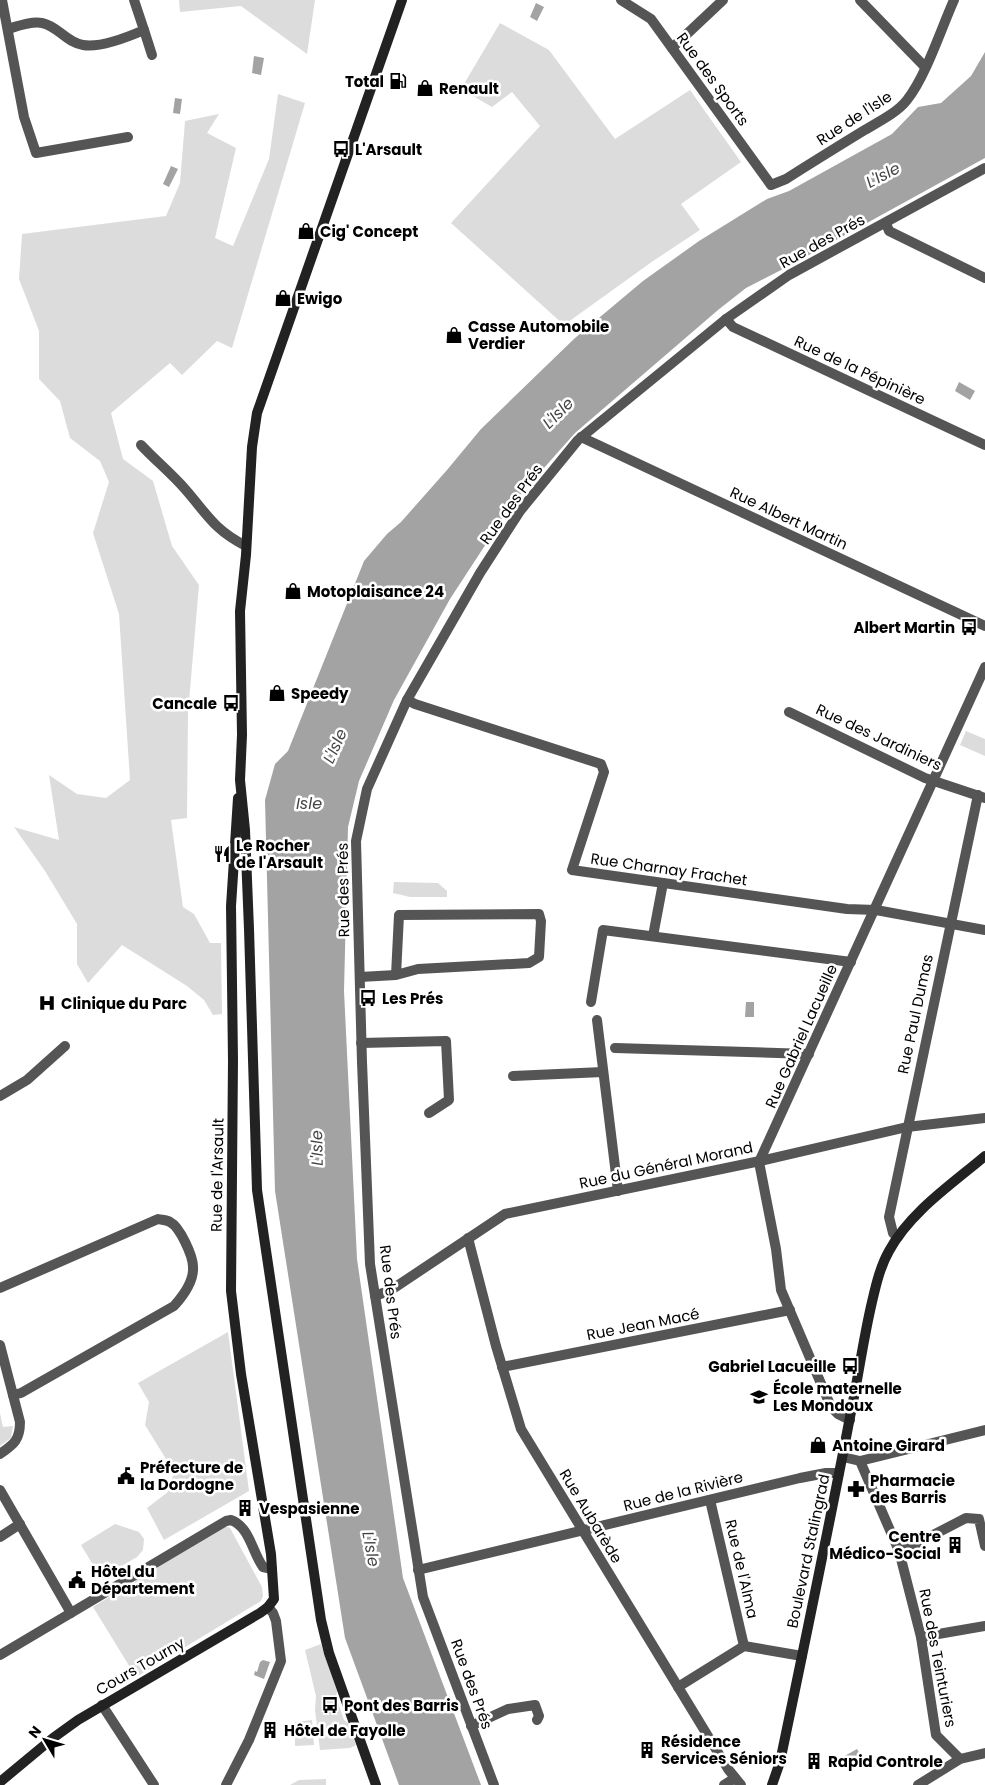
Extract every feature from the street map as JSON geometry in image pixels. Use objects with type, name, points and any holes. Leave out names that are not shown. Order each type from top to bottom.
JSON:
[{"type":"main road","points":[[376,1785],[329,1653],[321,1620],[257,1190],[248,891],[240,780],[242,735],[240,611],[252,447],[258,413],[402,0]]},
{"type":"main road","name":"Rue de l'Arsault","points":[[240,780],[236,812],[230,923],[232,1025],[231,1291],[241,1374],[272,1569]]},
{"type":"main road","points":[[231,906],[238,893],[248,891]]},
{"type":"main road","points":[[230,923],[240,913],[248,912]]},
{"type":"main road","name":"Boulevard Stalingrad","points":[[772,1785],[780,1762],[876,1284],[888,1252],[898,1237],[927,1206],[985,1156]]},
{"type":"main road","points":[[268,1607],[274,1599],[272,1569]]},
{"type":"main road","name":"Cours Tourny","points":[[0,1782],[78,1720],[268,1607]]},
{"type":"street","points":[[2,0],[24,117],[36,153],[128,137]]},
{"type":"street","points":[[134,0],[152,55]]},
{"type":"street","name":"Rue des Sports","points":[[621,0],[651,19],[771,185]]},
{"type":"street","points":[[672,48],[723,0]]},
{"type":"street","points":[[860,0],[925,68]]},
{"type":"street","name":"Rue de l'Isle","points":[[771,185],[786,179],[900,107],[914,89],[925,68],[954,0]]},
{"type":"street","points":[[8,29],[42,23],[71,41],[82,45],[95,46],[144,30]]},
{"type":"street","name":"Rue des Prés","points":[[494,1785],[424,1597],[418,1570],[370,1264],[361,1043],[356,841],[367,789],[408,700],[480,574],[520,511],[581,437],[726,319],[789,275],[985,168]]},
{"type":"street","points":[[886,223],[889,231],[985,278]]},
{"type":"street","name":"Rue de la Pépinière","points":[[726,319],[733,327],[985,445]]},
{"type":"street","name":"Rue Albert Martin","points":[[581,437],[985,626]]},
{"type":"street","points":[[141,445],[185,489],[204,514],[233,540],[246,546]]},
{"type":"street","name":"Rue Gabriel Lacueille","points":[[760,1161],[985,667]]},
{"type":"street","name":"Rue Charnay Frachet","points":[[408,700],[415,704],[601,764],[604,772],[572,870],[838,907],[874,910],[985,930]]},
{"type":"street","name":"Rue des Jardiniers","points":[[789,712],[925,778],[981,797]]},
{"type":"street","name":"Rue Paul Dumas","points":[[898,1237],[893,1233],[888,1217],[950,924],[981,797]]},
{"type":"street","points":[[653,936],[663,883]]},
{"type":"street","points":[[360,977],[396,976],[418,969],[529,963],[539,957],[542,921],[539,914],[399,915],[396,976]]},
{"type":"street","points":[[591,1002],[603,930],[851,962]]},
{"type":"street","points":[[597,1020],[618,1191]]},
{"type":"street","points":[[361,1043],[446,1041],[449,1100],[429,1113]]},
{"type":"street","points":[[0,1096],[27,1080],[66,1046]]},
{"type":"street","points":[[615,1048],[809,1054]]},
{"type":"street","points":[[513,1076],[604,1072]]},
{"type":"street","name":"Rue du Général Morand","points":[[375,1296],[391,1290],[505,1214],[760,1161],[907,1128],[985,1118]]},
{"type":"street","points":[[760,1161],[776,1249],[781,1290],[831,1407],[838,1414],[850,1420]]},
{"type":"street","points":[[0,1288],[158,1219],[170,1222],[177,1228],[189,1252],[194,1268],[183,1296],[174,1306],[21,1393],[13,1395]]},
{"type":"street","name":"Rue Aubarède","points":[[468,1238],[502,1367],[521,1429],[738,1782]]},
{"type":"street","name":"Rue Jean Macé","points":[[502,1367],[790,1310]]},
{"type":"street","points":[[0,1345],[20,1422],[20,1430],[14,1444],[0,1454]]},
{"type":"street","points":[[842,1457],[860,1461],[985,1430]]},
{"type":"street","name":"Rue des Teinturiers","points":[[860,1461],[899,1551],[921,1637],[936,1735],[960,1760]]},
{"type":"street","name":"Rue de la Rivière","points":[[418,1570],[800,1478],[826,1473],[839,1473]]},
{"type":"street","points":[[0,1490],[71,1613]]},
{"type":"street","name":"Rue de l'Alma","points":[[710,1500],[744,1646]]},
{"type":"street","points":[[899,1551],[966,1518],[979,1519],[985,1546]]},
{"type":"street","points":[[0,1654],[226,1521],[236,1522],[245,1531],[258,1561],[263,1567],[272,1569]]},
{"type":"street","points":[[0,1537],[20,1524]]},
{"type":"street","points":[[226,1785],[249,1740],[281,1661],[276,1621],[268,1607]]},
{"type":"street","points":[[921,1637],[985,1626]]},
{"type":"street","points":[[678,1686],[744,1646],[802,1656]]},
{"type":"street","points":[[102,1705],[154,1785]]},
{"type":"street","points":[[471,1726],[508,1709],[536,1705],[539,1716],[537,1720]]},
{"type":"street","points":[[918,1785],[960,1760],[985,1753]]},
{"type":"street","points":[[724,1785],[738,1782]]},
{"type":"shaded area","points":[[179,0],[315,0],[307,54],[241,6],[180,12]]},
{"type":"shaded area","points":[[500,23],[549,50],[615,139],[690,90],[741,162],[681,204],[700,230],[653,261],[564,325],[451,223],[540,126],[512,92],[492,107],[461,89]]},
{"type":"shaded area","points":[[278,94],[305,103],[232,348],[217,341],[182,375],[170,363],[111,413],[123,459],[153,481],[172,546],[199,585],[188,713],[187,818],[171,820],[183,907],[194,914],[210,943],[221,943],[222,1014],[213,1015],[204,1000],[187,986],[122,945],[88,983],[77,964],[77,924],[45,871],[14,827],[59,840],[49,775],[77,794],[106,798],[130,780],[119,614],[93,533],[109,482],[100,461],[70,438],[60,401],[39,379],[39,331],[19,279],[22,234],[166,216],[180,183],[185,121],[219,114],[207,133],[236,148],[215,238],[233,246],[269,159]]},
{"type":"shaded area","points":[[966,731],[985,739],[985,756],[960,745]]},
{"type":"shaded area","points":[[394,882],[438,883],[447,891],[447,897],[410,897],[393,893]]},
{"type":"shaded area","points":[[228,1332],[249,1491],[164,1540],[147,1508],[168,1492],[173,1475],[166,1459],[145,1425],[149,1402],[138,1383]]},
{"type":"shaded area","points":[[0,1413],[3,1427],[13,1426],[11,1438],[0,1446]]},
{"type":"shaded area","points":[[115,1524],[139,1532],[144,1539],[143,1550],[137,1557],[101,1578],[81,1545]]},
{"type":"shaded area","points":[[225,1526],[230,1528],[262,1587],[263,1596],[261,1601],[136,1677],[93,1607]]},
{"type":"shaded area","points":[[321,1644],[337,1691],[336,1697],[356,1745],[350,1748],[320,1750],[315,1710],[316,1696],[305,1650]]},
{"type":"shaded area","points":[[312,1720],[314,1745],[295,1746],[295,1722]]},
{"type":"shaded area","points":[[326,1779],[326,1785],[290,1785],[299,1780]]},
{"type":"water","points":[[536,3],[544,7],[537,21],[530,17]]},
{"type":"water","points":[[985,52],[985,158],[746,288],[575,433],[512,504],[450,599],[394,700],[359,781],[348,827],[344,991],[357,1259],[403,1578],[481,1785],[399,1785],[345,1638],[275,1191],[265,800],[275,764],[288,751],[364,561],[387,534],[401,522],[481,429],[575,338],[643,281],[699,241],[767,199],[789,191],[892,134],[918,107],[941,103],[971,76]]},
{"type":"water","points":[[254,56],[264,58],[261,75],[252,73]]},
{"type":"water","points":[[175,98],[182,99],[180,114],[173,113]]},
{"type":"water","points":[[171,166],[178,169],[169,187],[163,184]]},
{"type":"water","points":[[959,382],[975,391],[970,400],[955,391]]},
{"type":"water","points":[[746,1002],[754,1002],[754,1017],[745,1017]]},
{"type":"water","points":[[263,1660],[270,1662],[264,1679],[254,1675],[260,1662]]},
{"type":"water","points":[[857,1749],[861,1756],[847,1764],[843,1757]]},
{"type":"place","name":"Total","points":[[398,81]]},
{"type":"place","name":"Renault","points":[[425,88]]},
{"type":"place","name":"L'Arsault","points":[[341,149]]},
{"type":"place","name":"Cig' Concept","points":[[306,231]]},
{"type":"place","name":"Ewigo","points":[[283,298]]},
{"type":"place","name":"Casse Automobile Verdier","points":[[454,335]]},
{"type":"place","name":"Motoplaisance 24","points":[[293,591]]},
{"type":"place","name":"Albert Martin","points":[[969,627]]},
{"type":"place","name":"Speedy","points":[[277,693]]},
{"type":"place","name":"Cancale","points":[[231,703]]},
{"type":"place","name":"Le Rocher de l'Arsault","points":[[222,854]]},
{"type":"place","name":"Les Prés","points":[[368,998]]},
{"type":"place","name":"Clinique du Parc","points":[[47,1003]]},
{"type":"place","name":"Gabriel Lacueille","points":[[850,1366]]},
{"type":"place","name":"École maternelle Les Mondoux","points":[[759,1397]]},
{"type":"place","name":"Antoine Girard","points":[[818,1445]]},
{"type":"place","name":"Préfecture de la Dordogne","points":[[126,1476]]},
{"type":"place","name":"Pharmacie des Barris","points":[[856,1489]]},
{"type":"place","name":"Vespasienne","points":[[245,1508]]},
{"type":"place","name":"Centre Médico-Social","points":[[955,1545]]},
{"type":"place","name":"Hôtel du Département","points":[[77,1580]]},
{"type":"place","name":"Pont des Barris","points":[[330,1705]]},
{"type":"place","name":"Hôtel de Fayolle","points":[[270,1730]]},
{"type":"place","name":"Résidence Services Séniors","points":[[647,1750]]},
{"type":"place","name":"Rapid Controle","points":[[814,1761]]},
{"type":"water label","name":"L'Isle","points":[[883,175]]},
{"type":"water label","name":"L'Isle","points":[[558,413]]},
{"type":"water label","name":"L'Isle","points":[[335,746]]},
{"type":"water label","name":"Isle","points":[[309,803]]},
{"type":"water label","name":"L'Isle","points":[[317,1148]]},
{"type":"water label","name":"L'Isle","points":[[371,1549]]}]
